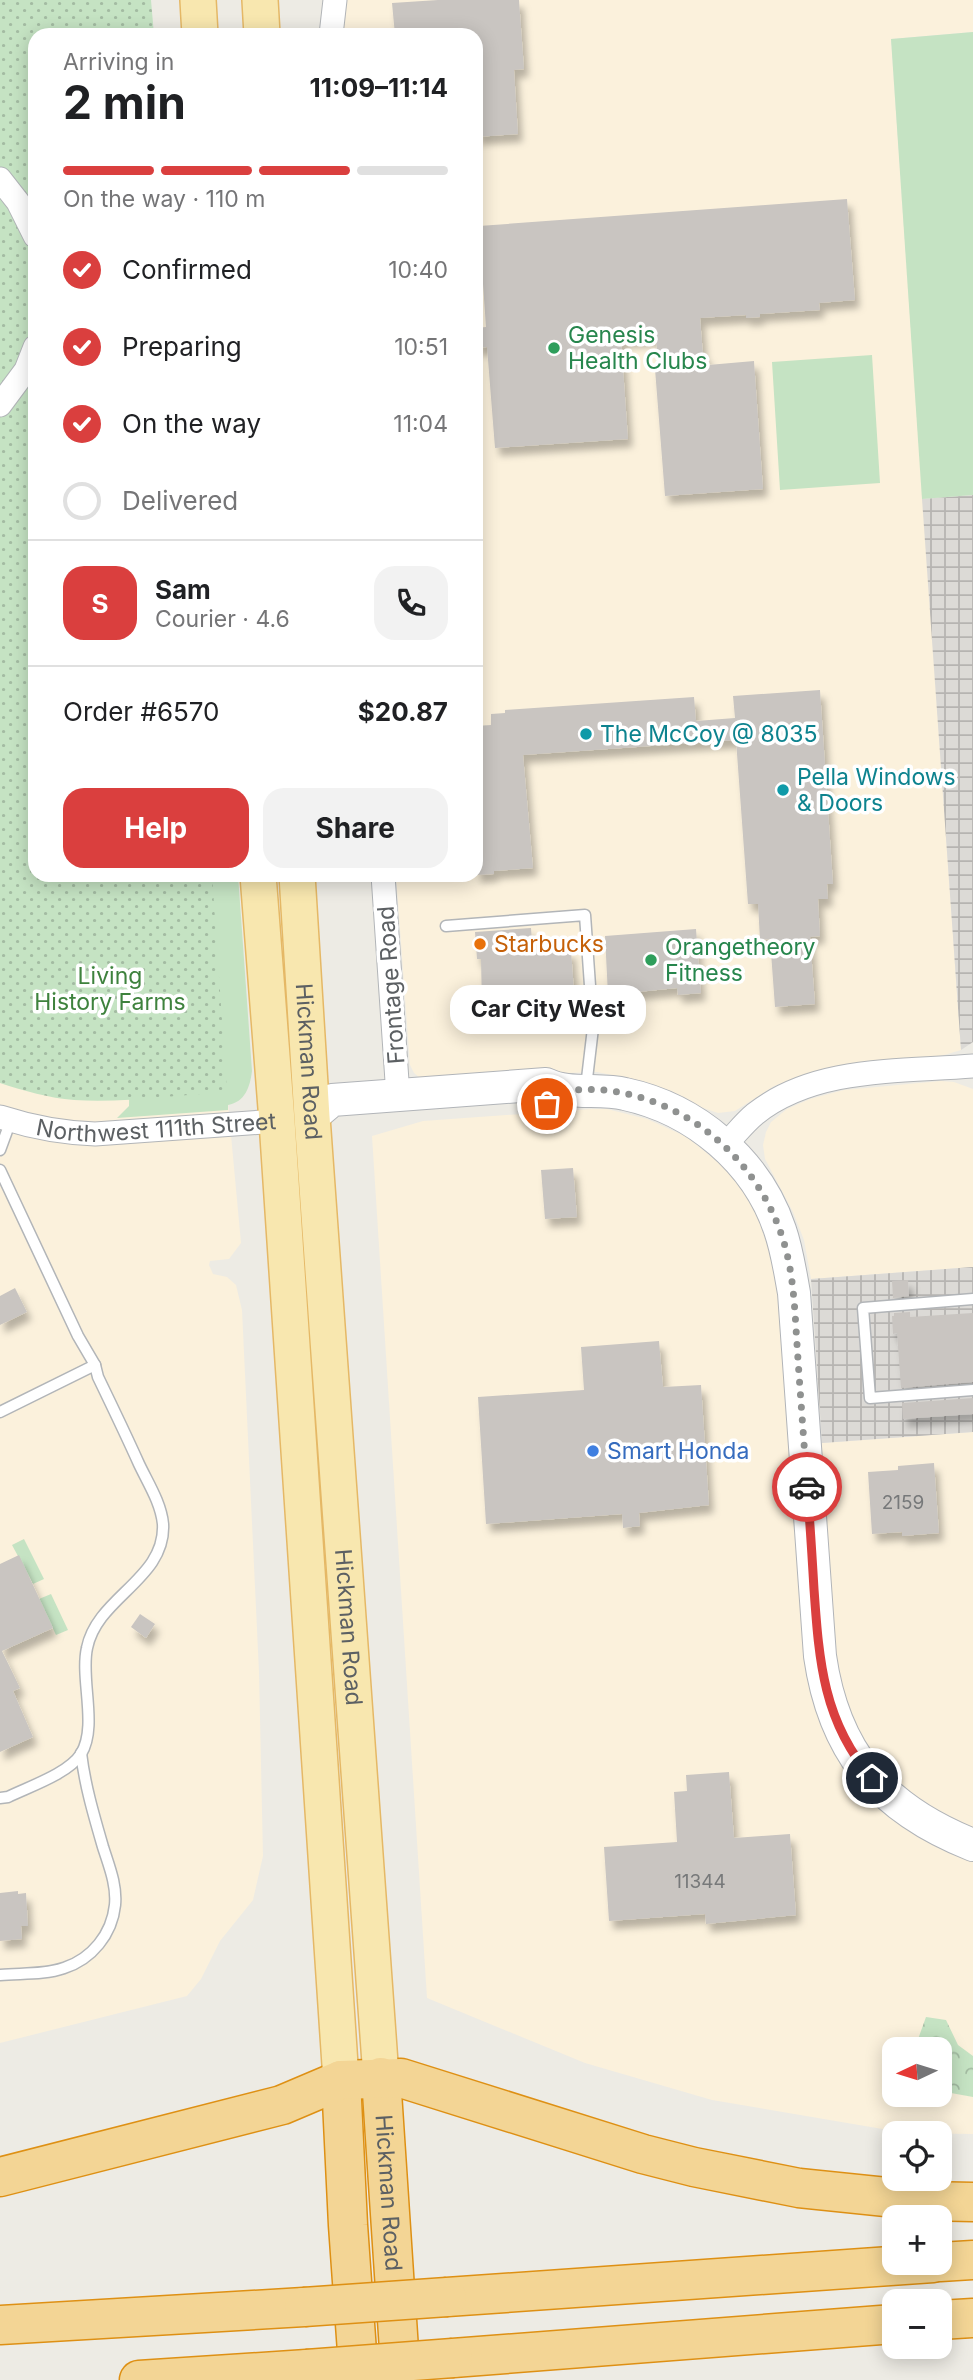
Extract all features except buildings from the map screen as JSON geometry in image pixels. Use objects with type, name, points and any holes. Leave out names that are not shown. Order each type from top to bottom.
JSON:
[{"type":"highway","points":[[0,2177],[282,2105],[341,2080],[381,2077],[401,2078],[694,2167],[799,2188],[925,2201],[973,2202]]},
{"type":"highway","name":"Hickman Road","points":[[381,2077],[401,2380]]},
{"type":"highway","name":"Hickman Road","points":[[341,2080],[359,2380]]},
{"type":"highway","points":[[952,2261],[973,2260]]},
{"type":"highway","points":[[0,2325],[882,2267]]},
{"type":"highway","points":[[952,2319],[973,2318]]},
{"type":"highway","points":[[139,2380],[882,2325]]},
{"type":"main road","points":[[198,0],[200,28]]},
{"type":"main road","points":[[260,0],[262,28]]},
{"type":"main road","name":"Hickman Road","points":[[259,882],[341,2080]]},
{"type":"main road","name":"Hickman Road","points":[[297,882],[381,2077]]},
{"type":"street","points":[[332,28],[335,0]]},
{"type":"street","points":[[0,179],[18,202],[28,222]]},
{"type":"street","points":[[0,405],[19,381],[28,362]]},
{"type":"street","name":"Frontage Road","points":[[383,882],[398,1096]]},
{"type":"street","points":[[725,1145],[756,1114],[781,1098],[816,1083],[862,1074],[973,1066]]},
{"type":"street","name":"Northwest 111th Street","points":[[312,1117],[332,1100],[546,1084],[572,1090],[610,1091],[640,1097],[681,1114],[706,1129],[725,1145],[756,1182],[780,1227],[788,1255],[794,1293],[820,1656],[828,1700],[836,1723],[860,1764],[885,1792],[925,1823],[973,1845]]},
{"type":"street","name":"Northwest 111th Street","points":[[6,1119],[46,1129],[95,1134],[312,1117],[333,1121],[547,1104],[572,1090]]},
{"type":"lane","points":[[446,926],[585,915],[593,1028],[572,1090]]},
{"type":"lane","points":[[0,1150],[6,1119]]},
{"type":"lane","points":[[0,1170],[78,1336],[96,1365],[98,1377],[157,1501],[163,1526],[160,1546],[152,1563],[108,1608],[95,1626],[87,1646],[88,1729],[81,1753],[84,1778],[113,1882],[115,1903],[112,1920],[101,1942],[76,1963],[51,1971],[0,1975]]},
{"type":"lane","points":[[973,1299],[863,1308],[870,1398],[973,1390]]},
{"type":"lane","points":[[0,1412],[96,1365]]},
{"type":"lane","points":[[0,1798],[8,1797],[53,1776],[71,1764],[81,1753]]},
{"type":"shaded area","points":[[345,0],[973,0],[973,32],[891,39],[961,1050],[941,1056],[830,1067],[774,1086],[735,1111],[718,1113],[642,1081],[597,1072],[420,1078],[414,1073],[410,1065],[397,882],[483,882],[483,28],[342,28]]},
{"type":"shaded area","points":[[973,495],[973,1042],[961,1050],[922,499]]},
{"type":"shaded area","points":[[954,1082],[973,1089],[973,1267],[811,1279],[804,1240],[793,1212],[765,1159],[763,1145],[771,1122],[787,1109],[810,1099],[844,1090]]},
{"type":"shaded area","points":[[0,1083],[111,1100],[227,1092],[241,1243],[229,1259],[210,1261],[209,1265],[213,1274],[227,1277],[236,1285],[242,1310],[259,1672],[263,1856],[253,1900],[220,1941],[201,1979],[187,1996],[0,2043]]},
{"type":"shaded area","points":[[607,1109],[647,1119],[687,1137],[725,1168],[756,1208],[777,1264],[806,1658],[897,1821],[936,1846],[973,1860],[973,2134],[952,2134],[952,2121],[882,2121],[882,2129],[712,2100],[585,2063],[427,1998],[372,1136],[423,1121]]},
{"type":"shaded area","points":[[973,1267],[973,1432],[822,1443],[811,1279]]},
{"type":"shaded area","points":[[973,1432],[973,1832],[901,1789],[861,1742],[835,1675],[819,1472],[822,1443]]},
{"type":"green space","name":"Living History Farms","points":[[0,0],[151,0],[153,28],[28,28],[28,882],[212,882],[227,1092],[93,1101],[55,1098],[0,1083]]},
{"type":"green space","points":[[973,32],[973,495],[922,499],[891,39]]},
{"type":"green space","points":[[872,355],[880,483],[780,490],[772,362]]},
{"type":"green space","points":[[133,882],[238,882],[252,1071],[246,1093],[239,1101],[228,1105],[228,1110],[117,1118],[129,1106]]},
{"type":"green space","points":[[24,1539],[44,1579],[33,1584],[12,1545]]},
{"type":"green space","points":[[51,1594],[68,1630],[56,1635],[39,1599]]},
{"type":"green space","points":[[926,2017],[946,2020],[958,2045],[973,2056],[973,2097],[952,2093],[952,2037],[919,2037]]},
{"type":"way so far","points":[[547,1104],[558,1091],[610,1091],[640,1097],[681,1114],[706,1129],[742,1163],[756,1182],[780,1227],[788,1255],[794,1293],[807,1487]]},
{"type":"place","name":"Genesis Health Clubs","points":[[554,348]]},
{"type":"place","name":"The McCoy @ 8035","points":[[586,734]]},
{"type":"place","name":"Pella Windows & Doors","points":[[783,790]]},
{"type":"place","name":"Starbucks","points":[[480,944]]},
{"type":"place","name":"Orangetheory Fitness","points":[[651,960]]},
{"type":"place","name":"Car City West","points":[[547,1104]]},
{"type":"place","name":"Smart Honda","points":[[593,1451]]},
{"type":"route","points":[[807,1487],[823,1679],[836,1723],[847,1745],[872,1778]]}]
